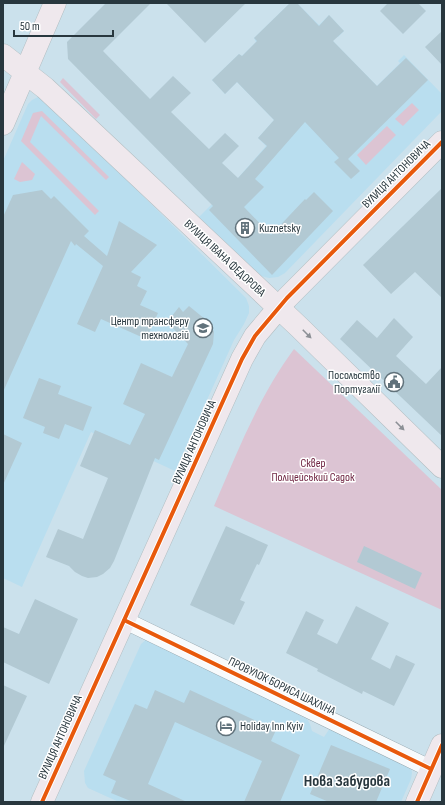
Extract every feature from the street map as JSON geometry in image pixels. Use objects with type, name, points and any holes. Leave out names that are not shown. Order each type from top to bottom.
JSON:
[{"type":"main road","points":[[3,124],[55,3]]},
{"type":"main road","name":"ВУЛИЦЯ ІВАНА ФЕДОРОВА","points":[[3,55],[45,88],[279,308],[442,467]]},
{"type":"main road","name":"ВУЛИЦЯ АНТОНОВИЧА","points":[[42,802],[242,359],[255,336],[279,308],[442,142]]},
{"type":"main road","points":[[417,802],[442,745]]},
{"type":"street","name":"ПРОВУЛОК БОРИСА ШАХЛІНА","points":[[124,620],[432,768]]},
{"type":"shaded area","points":[[290,3],[297,3],[319,25],[329,15],[344,31],[338,37],[326,34],[377,86],[400,63],[398,61],[404,55],[442,94],[442,111],[285,273],[278,277],[269,278],[261,276],[253,271],[199,217],[238,178],[266,146],[258,138],[274,120],[237,82],[225,94],[212,80],[239,54],[242,56],[256,42],[254,38]]},
{"type":"shaded area","points":[[38,97],[43,98],[48,102],[246,298],[249,306],[249,313],[234,340],[175,471],[91,432],[22,587],[3,578],[3,161],[28,104]]},
{"type":"shaded area","points":[[147,639],[155,640],[307,719],[312,731],[324,737],[330,728],[411,767],[411,779],[401,802],[119,802],[88,788],[85,783],[84,771],[141,644]]},
{"type":"green space","points":[[63,78],[100,115],[96,119],[60,82]]},
{"type":"green space","points":[[412,103],[419,110],[403,126],[395,119]]},
{"type":"green space","points":[[42,111],[109,177],[106,180],[41,116],[30,142],[99,211],[95,215],[21,141],[33,113]]},
{"type":"green space","points":[[387,126],[396,135],[366,165],[357,155]]},
{"type":"green space","points":[[22,162],[35,174],[32,180],[20,182],[14,179]]},
{"type":"green space","name":"Сквер Поліцейський Садок","points":[[294,349],[442,490],[442,610],[214,506],[259,405],[281,367]]},
{"type":"building","points":[[106,3],[151,3],[103,51],[150,99],[173,76],[191,93],[171,112],[209,149],[225,133],[239,146],[222,163],[238,178],[267,146],[258,138],[274,120],[237,82],[225,94],[212,80],[239,54],[242,56],[257,41],[254,38],[290,3],[297,3],[319,26],[329,15],[344,31],[333,41],[377,86],[406,58],[428,80],[348,159],[360,171],[351,179],[334,162],[339,158],[305,122],[255,179],[264,187],[244,207],[271,235],[305,199],[306,200],[314,192],[333,211],[272,275],[209,210],[213,206],[68,59],[67,42]]},
{"type":"building","points":[[166,3],[246,3],[205,43]]},
{"type":"building","points":[[388,3],[418,3],[426,11],[403,34],[380,11]]},
{"type":"building","points":[[442,31],[442,65],[425,47]]},
{"type":"building","points":[[442,188],[442,298],[415,272],[391,294],[363,265]]},
{"type":"building","points":[[42,190],[51,199],[54,196],[89,231],[84,236],[107,256],[119,221],[157,245],[131,272],[141,277],[137,286],[147,291],[140,305],[158,313],[146,339],[101,319],[95,332],[77,324],[103,266],[76,244],[75,246],[71,241],[3,392],[3,217],[13,195]]},
{"type":"building","points":[[189,306],[211,324],[214,332],[213,344],[159,460],[155,458],[114,561],[110,568],[97,577],[88,578],[82,576],[69,566],[46,557],[58,529],[83,539],[108,478],[80,466],[95,430],[130,445],[145,414],[123,404],[141,363],[172,377],[188,344],[167,322],[179,307],[183,312]]},
{"type":"building","points":[[394,318],[413,337],[396,356],[426,384],[442,367],[442,436],[340,339],[357,320],[377,338]]},
{"type":"building","points":[[39,378],[61,386],[58,394],[92,407],[83,431],[65,424],[59,439],[43,433],[45,427],[23,418]]},
{"type":"building","points":[[3,434],[22,443],[3,485]]},
{"type":"building","points":[[226,526],[268,545],[240,600],[245,602],[234,625],[190,605]]},
{"type":"building","points":[[364,546],[422,573],[415,589],[357,562]]},
{"type":"building","points":[[35,599],[78,619],[49,684],[3,662],[3,627],[19,634]]},
{"type":"building","points":[[356,606],[389,623],[371,659],[390,669],[396,655],[415,664],[394,706],[363,691],[362,694],[286,653],[306,611],[324,620],[317,634],[337,644]]},
{"type":"building","points":[[3,685],[27,696],[3,748]]},
{"type":"building","points":[[155,690],[184,703],[190,690],[276,730],[271,741],[300,755],[280,802],[244,802],[262,761],[175,722],[148,784],[187,802],[133,802],[111,793],[116,781],[103,775],[135,704],[147,709]]},
{"type":"building","points":[[331,745],[390,769],[376,802],[329,802],[310,794]]},
{"type":"cycle path","points":[[42,802],[242,359],[255,336],[287,298],[442,142]]},
{"type":"cycle path","points":[[124,620],[431,769]]},
{"type":"cycle path","points":[[417,802],[442,745]]},
{"type":"place","name":"Kuznetsky","points":[[245,228]]},
{"type":"place","name":"Центр трансферу технологій","points":[[203,328]]},
{"type":"place","name":"Посольство Португалії","points":[[394,382]]},
{"type":"place","name":"Holiday Inn Kyiv","points":[[226,726]]},
{"type":"district","name":"Нова Забудова","points":[[347,780]]}]
